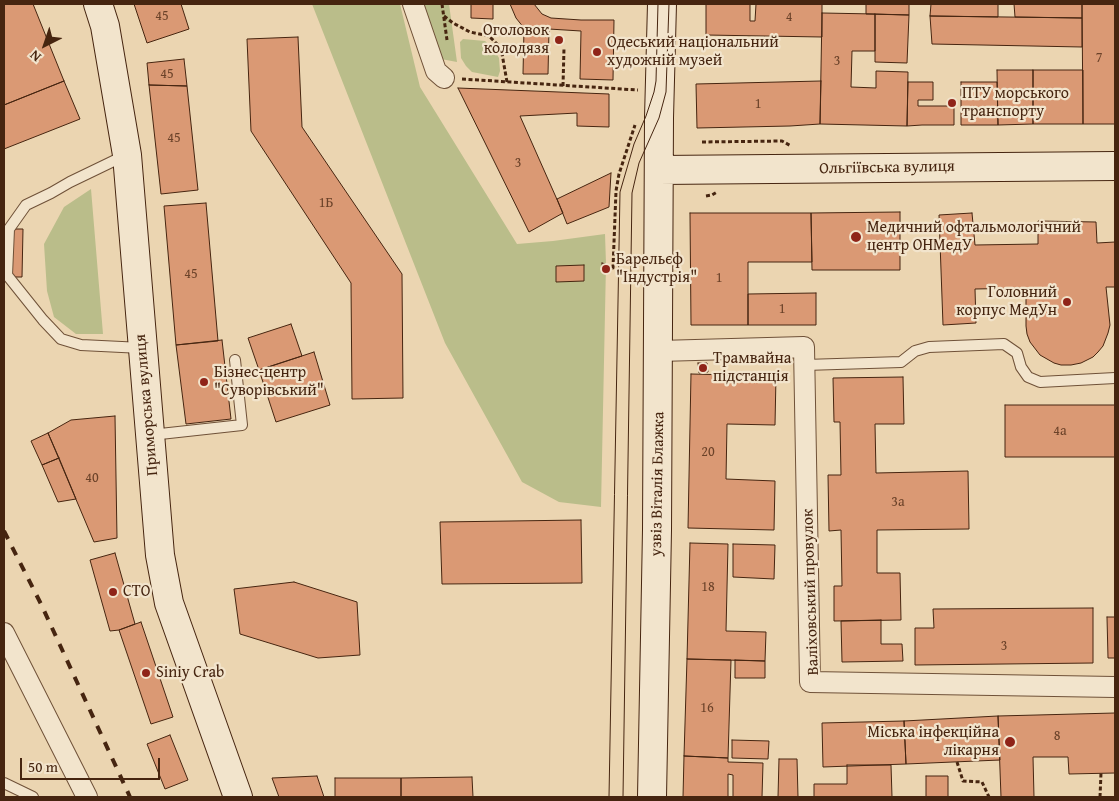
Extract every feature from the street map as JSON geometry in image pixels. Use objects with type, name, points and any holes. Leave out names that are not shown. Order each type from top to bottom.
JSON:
[{"type":"main road","name":"Приморська вулиця","points":[[98,4],[105,26],[127,155],[160,555],[169,603],[234,794]]},
{"type":"main road","name":"узвіз Віталія Блажка","points":[[652,797],[658,530],[659,170],[662,4]]},
{"type":"main road","name":"Ольгіївська вулиця","points":[[659,170],[1115,166]]},
{"type":"street","points":[[413,4],[436,71],[444,78]]},
{"type":"street","name":"Валіховський провулок","points":[[659,351],[804,347],[810,682],[1115,687]]},
{"type":"street","points":[[4,633],[87,797]]},
{"type":"lane","points":[[127,155],[26,205],[9,229],[8,275],[60,339],[81,345],[143,348]]},
{"type":"lane","points":[[805,365],[901,362],[915,351],[929,347],[1004,344],[1017,353],[1021,367],[1028,377],[1040,382],[1115,378]]},
{"type":"lane","points":[[150,435],[242,425],[235,360]]},
{"type":"lane","points":[[4,782],[34,797]]},
{"type":"path","points":[[444,16],[454,24],[470,32],[489,36],[501,48],[507,82]]},
{"type":"path","points":[[563,86],[564,48]]},
{"type":"path","points":[[444,78],[647,91]]},
{"type":"path","points":[[606,268],[612,268],[616,191],[619,174],[638,117]]},
{"type":"path","points":[[956,762],[963,781],[982,782],[989,797]]},
{"type":"path","points":[[1100,797],[1101,773]]},
{"type":"green space","points":[[312,4],[400,4],[420,87],[517,244],[605,234],[601,507],[559,502],[522,482],[445,343]]},
{"type":"green space","points":[[422,4],[449,4],[457,62],[441,59]]},
{"type":"green space","points":[[463,39],[485,41],[494,49],[499,58],[500,71],[498,77],[472,72],[466,66],[461,58],[460,42]]},
{"type":"green space","points":[[91,189],[103,334],[76,334],[54,317],[47,291],[44,244],[64,207]]},
{"type":"building","points":[[4,4],[33,4],[64,81],[4,105]]},
{"type":"building","points":[[134,4],[181,4],[189,29],[147,43]]},
{"type":"building","points":[[471,4],[493,4],[493,19],[471,18]]},
{"type":"building","name":"Одеський національний художній музей","points":[[510,4],[534,4],[542,14],[551,18],[614,20],[613,80],[580,79],[581,31],[549,29],[548,74],[523,74],[524,28],[516,18]]},
{"type":"building","points":[[706,4],[750,4],[750,21],[755,21],[756,4],[822,4],[822,37],[706,35]]},
{"type":"building","points":[[866,4],[909,4],[909,15],[866,14]]},
{"type":"building","points":[[931,4],[998,4],[998,17],[930,16]]},
{"type":"building","points":[[1014,4],[1082,4],[1082,18],[1015,17]]},
{"type":"building","points":[[1082,4],[1115,4],[1115,124],[1083,124]]},
{"type":"building","points":[[822,13],[875,14],[875,51],[852,51],[851,87],[876,88],[876,71],[908,72],[907,126],[820,124]]},
{"type":"building","points":[[875,14],[909,15],[907,63],[875,62]]},
{"type":"building","points":[[930,16],[1082,18],[1082,47],[932,44]]},
{"type":"building","points":[[298,37],[302,127],[402,274],[403,398],[352,399],[351,283],[251,131],[247,39]]},
{"type":"building","points":[[184,59],[187,86],[149,85],[147,63]]},
{"type":"building","points":[[997,70],[1033,70],[1033,124],[998,125]]},
{"type":"building","points":[[1033,70],[1083,70],[1083,124],[1033,124]]},
{"type":"building","points":[[64,81],[80,119],[4,149],[4,105]]},
{"type":"building","points":[[821,81],[820,124],[697,128],[696,84]]},
{"type":"building","points":[[908,82],[933,82],[933,100],[918,100],[918,106],[954,106],[954,125],[907,126]]},
{"type":"building","points":[[961,82],[997,82],[998,125],[961,125]]},
{"type":"building","points":[[149,85],[187,86],[198,190],[161,194]]},
{"type":"building","points":[[458,88],[609,94],[609,127],[577,126],[577,113],[520,116],[563,213],[529,232]]},
{"type":"building","points":[[611,173],[609,207],[567,224],[557,199]]},
{"type":"building","points":[[206,203],[218,341],[176,345],[164,206]]},
{"type":"building","name":"Медичний офтальмологічний центр ОНМедУ","points":[[900,212],[900,270],[812,270],[811,213]]},
{"type":"building","points":[[690,213],[811,213],[812,262],[748,262],[748,325],[691,325]]},
{"type":"building","name":"Головний корпус МедУн","points":[[972,213],[975,245],[1038,244],[1038,221],[1096,222],[1097,243],[1115,242],[1115,287],[1106,287],[1110,325],[1103,346],[1093,357],[1081,363],[1061,365],[1040,355],[1030,342],[1027,334],[1026,288],[975,289],[976,323],[943,325],[939,215]]},
{"type":"building","points":[[4,229],[23,229],[22,277],[4,277]]},
{"type":"building","points":[[602,263],[606,264],[606,272],[602,272]]},
{"type":"building","points":[[584,265],[584,281],[556,282],[556,266]]},
{"type":"building","points":[[816,293],[816,325],[748,325],[748,294]]},
{"type":"building","points":[[291,324],[302,356],[259,370],[248,338]]},
{"type":"building","name":"Бізнес-центр \"Суворівський\"","points":[[222,340],[231,419],[186,424],[176,345]]},
{"type":"building","points":[[314,352],[330,405],[276,422],[259,370]]},
{"type":"building","name":"Трамвайна підстанція","points":[[698,363],[707,363],[708,372],[699,373]]},
{"type":"building","points":[[691,374],[776,376],[775,425],[727,424],[726,479],[775,481],[774,530],[688,528]]},
{"type":"building","points":[[903,377],[904,424],[875,424],[876,473],[968,471],[969,529],[877,530],[877,573],[900,573],[901,620],[834,621],[834,586],[842,586],[841,530],[829,531],[828,475],[841,475],[840,422],[834,422],[833,378]]},
{"type":"building","points":[[1005,405],[1115,405],[1115,457],[1005,457]]},
{"type":"building","points":[[115,416],[117,538],[94,542],[48,433],[71,420]]},
{"type":"building","points":[[48,433],[59,458],[42,465],[31,441]]},
{"type":"building","points":[[59,458],[76,499],[58,502],[42,465]]},
{"type":"building","points":[[581,520],[582,583],[442,584],[440,522]]},
{"type":"building","points":[[690,543],[728,544],[726,631],[766,632],[765,661],[687,659]]},
{"type":"building","points":[[733,544],[775,545],[774,579],[733,577]]},
{"type":"building","name":"СТО","points":[[115,553],[135,624],[110,631],[90,560]]},
{"type":"building","points":[[294,582],[357,602],[360,655],[318,658],[240,634],[234,589]]},
{"type":"building","points":[[1093,608],[1093,663],[915,665],[915,628],[934,628],[933,609]]},
{"type":"building","points":[[1107,617],[1115,617],[1115,658],[1108,658]]},
{"type":"building","points":[[881,620],[881,644],[902,644],[903,661],[842,662],[841,621]]},
{"type":"building","name":"Siniy Crab","points":[[141,622],[173,717],[151,724],[119,630]]},
{"type":"building","points":[[687,659],[731,660],[728,758],[684,756]]},
{"type":"building","points":[[735,660],[765,661],[765,678],[735,678]]},
{"type":"building","points":[[1115,713],[1115,773],[1069,774],[1068,757],[1033,757],[1034,797],[1001,797],[998,716]]},
{"type":"building","points":[[998,716],[1000,760],[906,764],[904,721]]},
{"type":"building","points":[[904,721],[906,764],[823,767],[822,723]]},
{"type":"building","points":[[170,735],[188,780],[165,789],[147,744]]},
{"type":"building","points":[[732,740],[769,741],[768,759],[732,758]]},
{"type":"building","points":[[684,756],[728,758],[728,762],[763,763],[762,797],[733,797],[733,775],[728,774],[728,797],[683,797]]},
{"type":"building","points":[[779,759],[797,759],[798,797],[778,797]]},
{"type":"building","points":[[847,765],[891,765],[892,797],[814,797],[814,784],[847,784]]},
{"type":"building","points":[[317,776],[324,797],[279,797],[272,778]]},
{"type":"building","points":[[926,776],[948,776],[948,797],[926,797]]},
{"type":"building","points":[[472,777],[473,797],[401,797],[401,778]]},
{"type":"building","points":[[335,778],[401,778],[401,797],[335,797]]},
{"type":"tram line","points":[[609,797],[620,192],[634,144],[654,92],[658,4]]},
{"type":"tram line","points":[[623,797],[632,193],[639,163],[659,118],[666,92],[669,4]]},
{"type":"railway","points":[[4,531],[41,604],[130,797]]},
{"type":"place","name":"Оголовок колодязя","points":[[559,40]]},
{"type":"place","name":"Одеський національний художній музей","points":[[597,52]]},
{"type":"place","name":"ПТУ морського транспорту","points":[[952,103]]},
{"type":"place","name":"Медичний офтальмологічний центр ОНМедУ","points":[[856,237]]},
{"type":"place","name":"Барельєф \"Індустрія\"","points":[[606,269]]},
{"type":"place","name":"Головний корпус МедУн","points":[[1067,302]]},
{"type":"place","name":"Трамвайна підстанція","points":[[703,368]]},
{"type":"place","name":"Бізнес-центр \"Суворівський\"","points":[[204,382]]},
{"type":"place","name":"СТО","points":[[113,592]]},
{"type":"place","name":"Siniy Crab","points":[[146,673]]},
{"type":"place","name":"Міська інфекційна лікарня","points":[[1010,742]]}]
